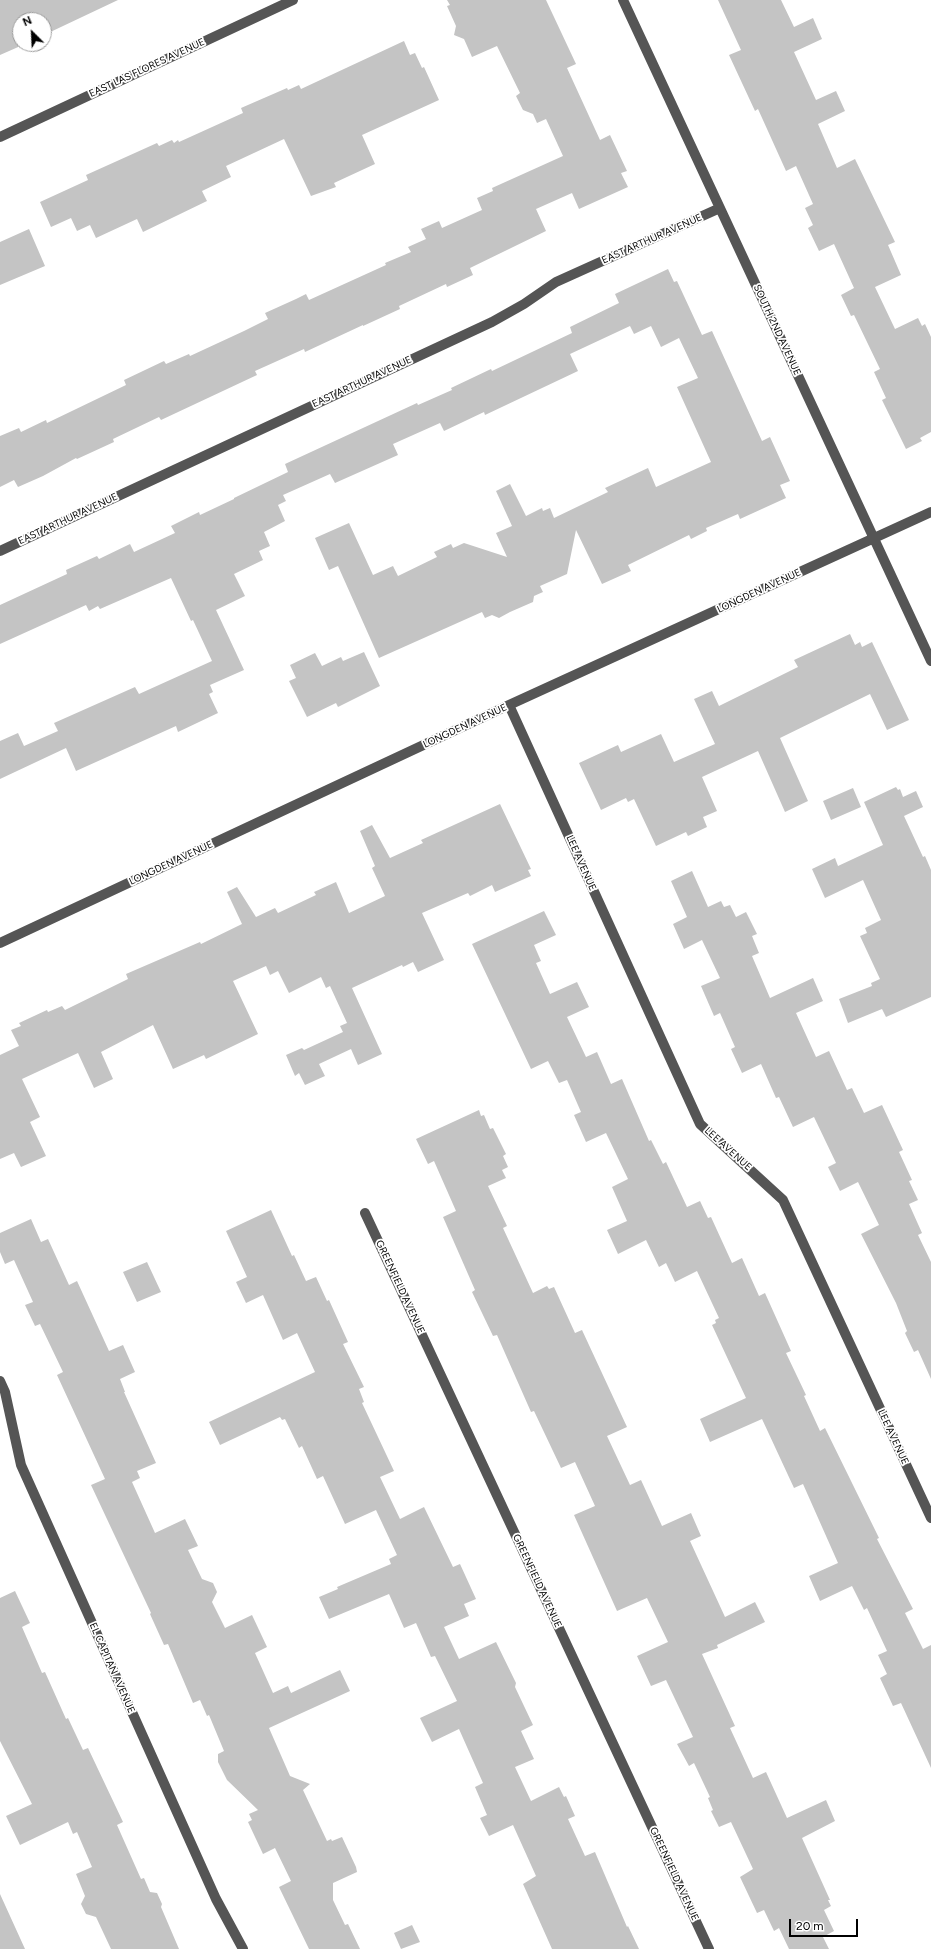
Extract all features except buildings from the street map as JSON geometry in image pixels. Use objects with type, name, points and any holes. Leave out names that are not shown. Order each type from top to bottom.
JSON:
[{"type":"street","name":"EAST LAS FLORES AVENUE","points":[[0,137],[293,0]]},
{"type":"street","name":"SOUTH 2ND AVENUE","points":[[623,0],[931,661]]},
{"type":"street","name":"EAST ARTHUR AVENUE","points":[[0,551],[492,322],[524,304],[556,282],[720,208]]},
{"type":"street","name":"LONGDEN AVENUE","points":[[0,943],[510,705],[931,512]]},
{"type":"street","name":"LEE AVENUE","points":[[510,705],[700,1124],[783,1200],[931,1518]]},
{"type":"street","name":"GREENFIELD AVENUE","points":[[365,1213],[709,1949]]},
{"type":"street","name":"EL CAPITAN AVENUE","points":[[0,1381],[5,1392],[21,1465],[216,1899],[243,1949]]}]
